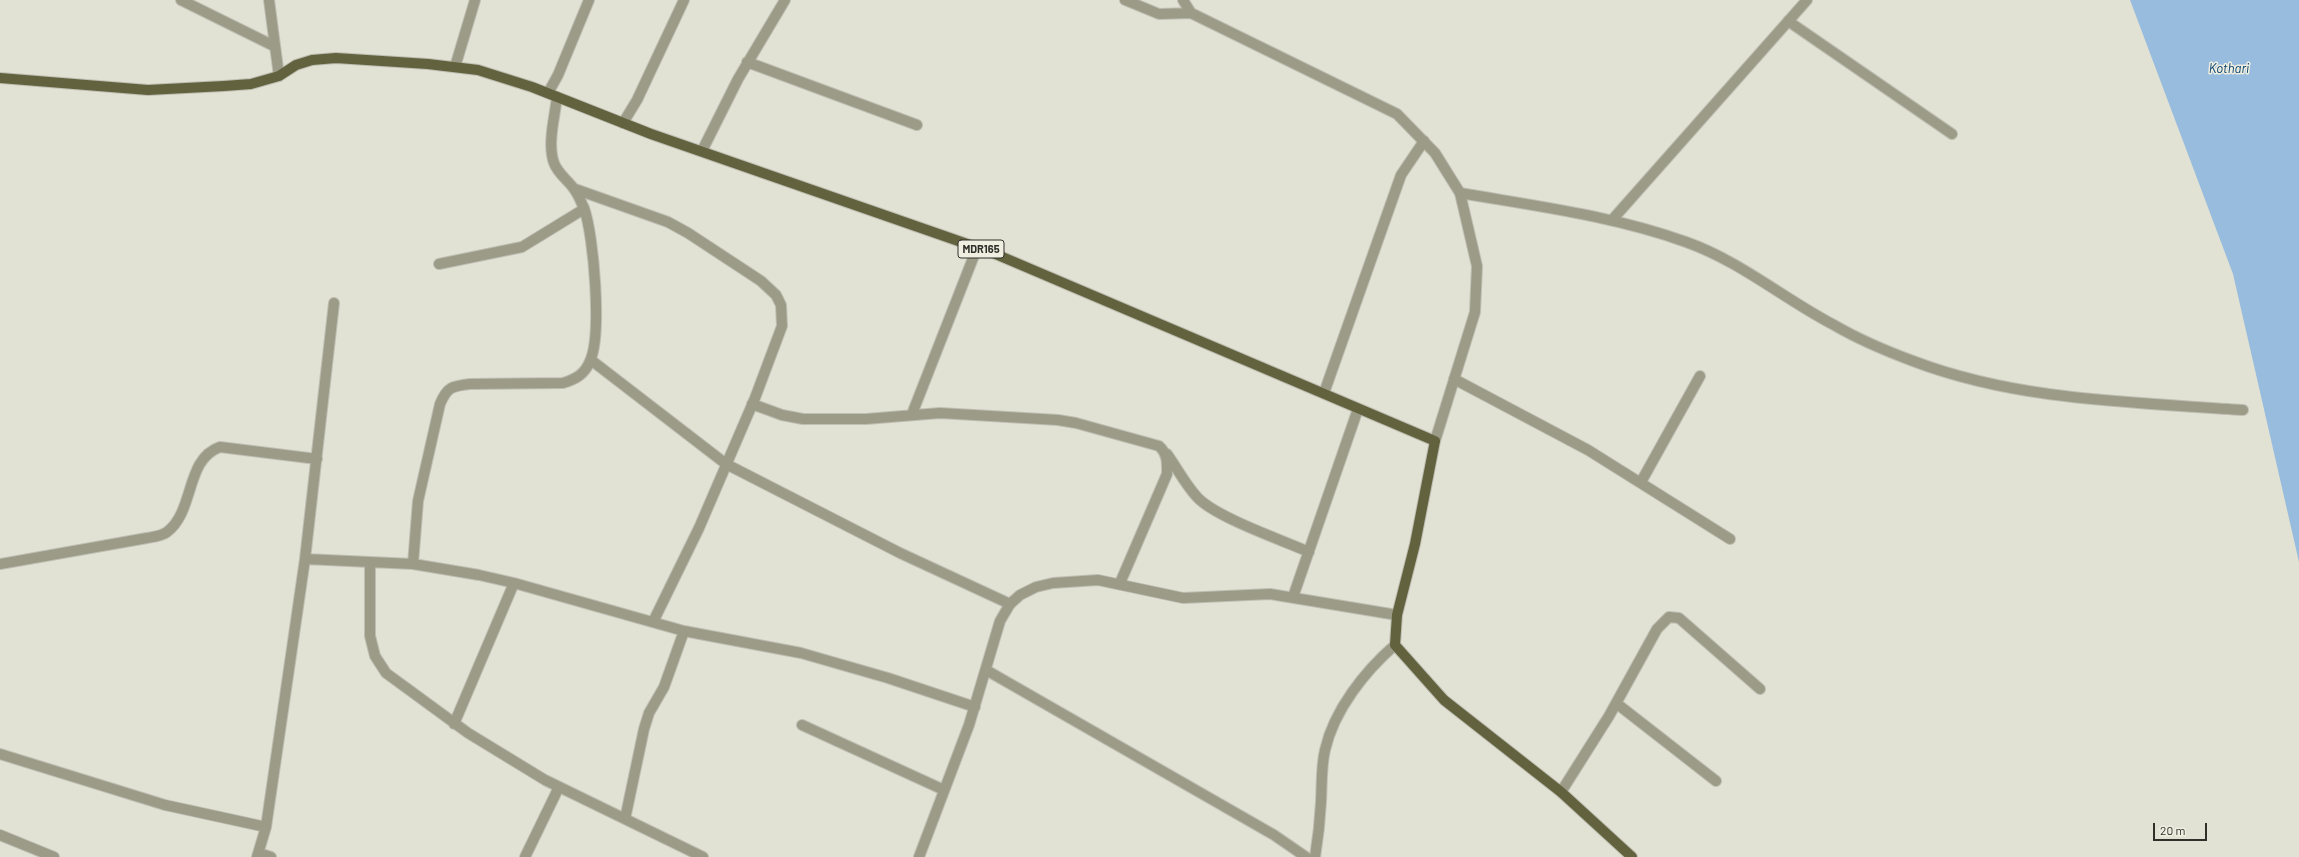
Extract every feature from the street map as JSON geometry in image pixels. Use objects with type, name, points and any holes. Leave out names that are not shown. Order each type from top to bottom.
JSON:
[{"type":"main road","name":"MDR165","points":[[0,78],[148,90],[250,84],[279,76],[296,65],[312,60],[336,58],[478,70],[552,95],[624,123],[977,248],[1435,441]]},
{"type":"main road","points":[[1435,441],[1415,544],[1397,615],[1395,645],[1444,700],[1560,792],[1632,857]]},
{"type":"street","points":[[181,0],[274,46]]},
{"type":"street","points":[[269,0],[279,76]]},
{"type":"street","points":[[455,67],[474,0]]},
{"type":"street","points":[[413,564],[418,501],[440,404],[446,391],[456,385],[470,384],[563,383],[575,379],[584,372],[591,360],[595,329],[595,272],[591,237],[584,208],[575,189],[561,175],[554,163],[552,146],[552,95],[558,75],[589,0]]},
{"type":"street","points":[[624,123],[637,100],[684,0]]},
{"type":"street","points":[[702,151],[747,62],[785,0]]},
{"type":"street","points":[[1125,0],[1159,14],[1191,13],[1397,114],[1435,153],[1460,193],[1477,266],[1475,312],[1435,441]]},
{"type":"street","points":[[1182,0],[1191,13]]},
{"type":"street","points":[[1612,220],[1806,0]]},
{"type":"street","points":[[1788,20],[1952,134]]},
{"type":"street","points":[[747,62],[918,125]]},
{"type":"street","points":[[1324,393],[1401,175],[1424,141]]},
{"type":"street","points":[[575,189],[674,226],[740,266],[761,281],[776,295],[781,305],[782,326],[752,404],[699,528],[653,622]]},
{"type":"street","points":[[1460,193],[1612,220],[1687,242],[1748,272],[1834,325],[1912,361],[1984,384],[2033,394],[2243,410]]},
{"type":"street","points":[[439,264],[522,247],[534,241],[584,208]]},
{"type":"street","points":[[912,414],[977,248]]},
{"type":"street","points":[[270,857],[258,855],[266,827],[305,559],[334,303]]},
{"type":"street","points":[[591,360],[726,464],[900,553],[1010,604]]},
{"type":"street","points":[[1641,482],[1700,376]]},
{"type":"street","points":[[1454,379],[1557,432],[1641,482],[1730,539]]},
{"type":"street","points":[[752,404],[782,415],[804,420],[866,419],[912,414],[940,413],[1076,423],[1150,442],[1160,446],[1197,497],[1206,504],[1237,521],[1309,552]]},
{"type":"street","points":[[1293,597],[1358,409]]},
{"type":"street","points":[[0,564],[147,538],[166,533],[178,521],[200,462],[209,451],[220,447],[232,447],[317,459]]},
{"type":"street","points":[[1120,583],[1167,474],[1167,461],[1164,451]]},
{"type":"street","points":[[305,559],[413,564],[514,583],[684,631],[801,653],[888,678],[975,707]]},
{"type":"street","points":[[370,562],[370,636],[375,656],[386,673],[454,724],[559,787],[703,857]]},
{"type":"street","points":[[919,857],[975,707],[1000,621],[1010,604],[1020,595],[1036,587],[1053,583],[1098,580],[1120,583],[1164,595],[1183,598],[1248,594],[1293,597],[1397,615]]},
{"type":"street","points":[[454,724],[514,583]]},
{"type":"street","points":[[1560,792],[1616,703],[1657,629],[1670,616],[1679,618],[1760,688]]},
{"type":"street","points":[[625,819],[644,728],[649,713],[664,687],[684,631]]},
{"type":"street","points":[[1315,857],[1319,836],[1324,750],[1330,734],[1362,678],[1395,645]]},
{"type":"street","points":[[986,670],[1274,835],[1306,857]]},
{"type":"street","points":[[1616,703],[1716,781]]},
{"type":"street","points":[[802,725],[944,790]]},
{"type":"street","points":[[0,754],[165,804],[266,827]]},
{"type":"street","points":[[525,857],[559,787]]},
{"type":"street","points":[[0,835],[54,857]]},
{"type":"water","name":"Kothari","points":[[2130,0],[2299,0],[2299,562],[2233,274]]}]
